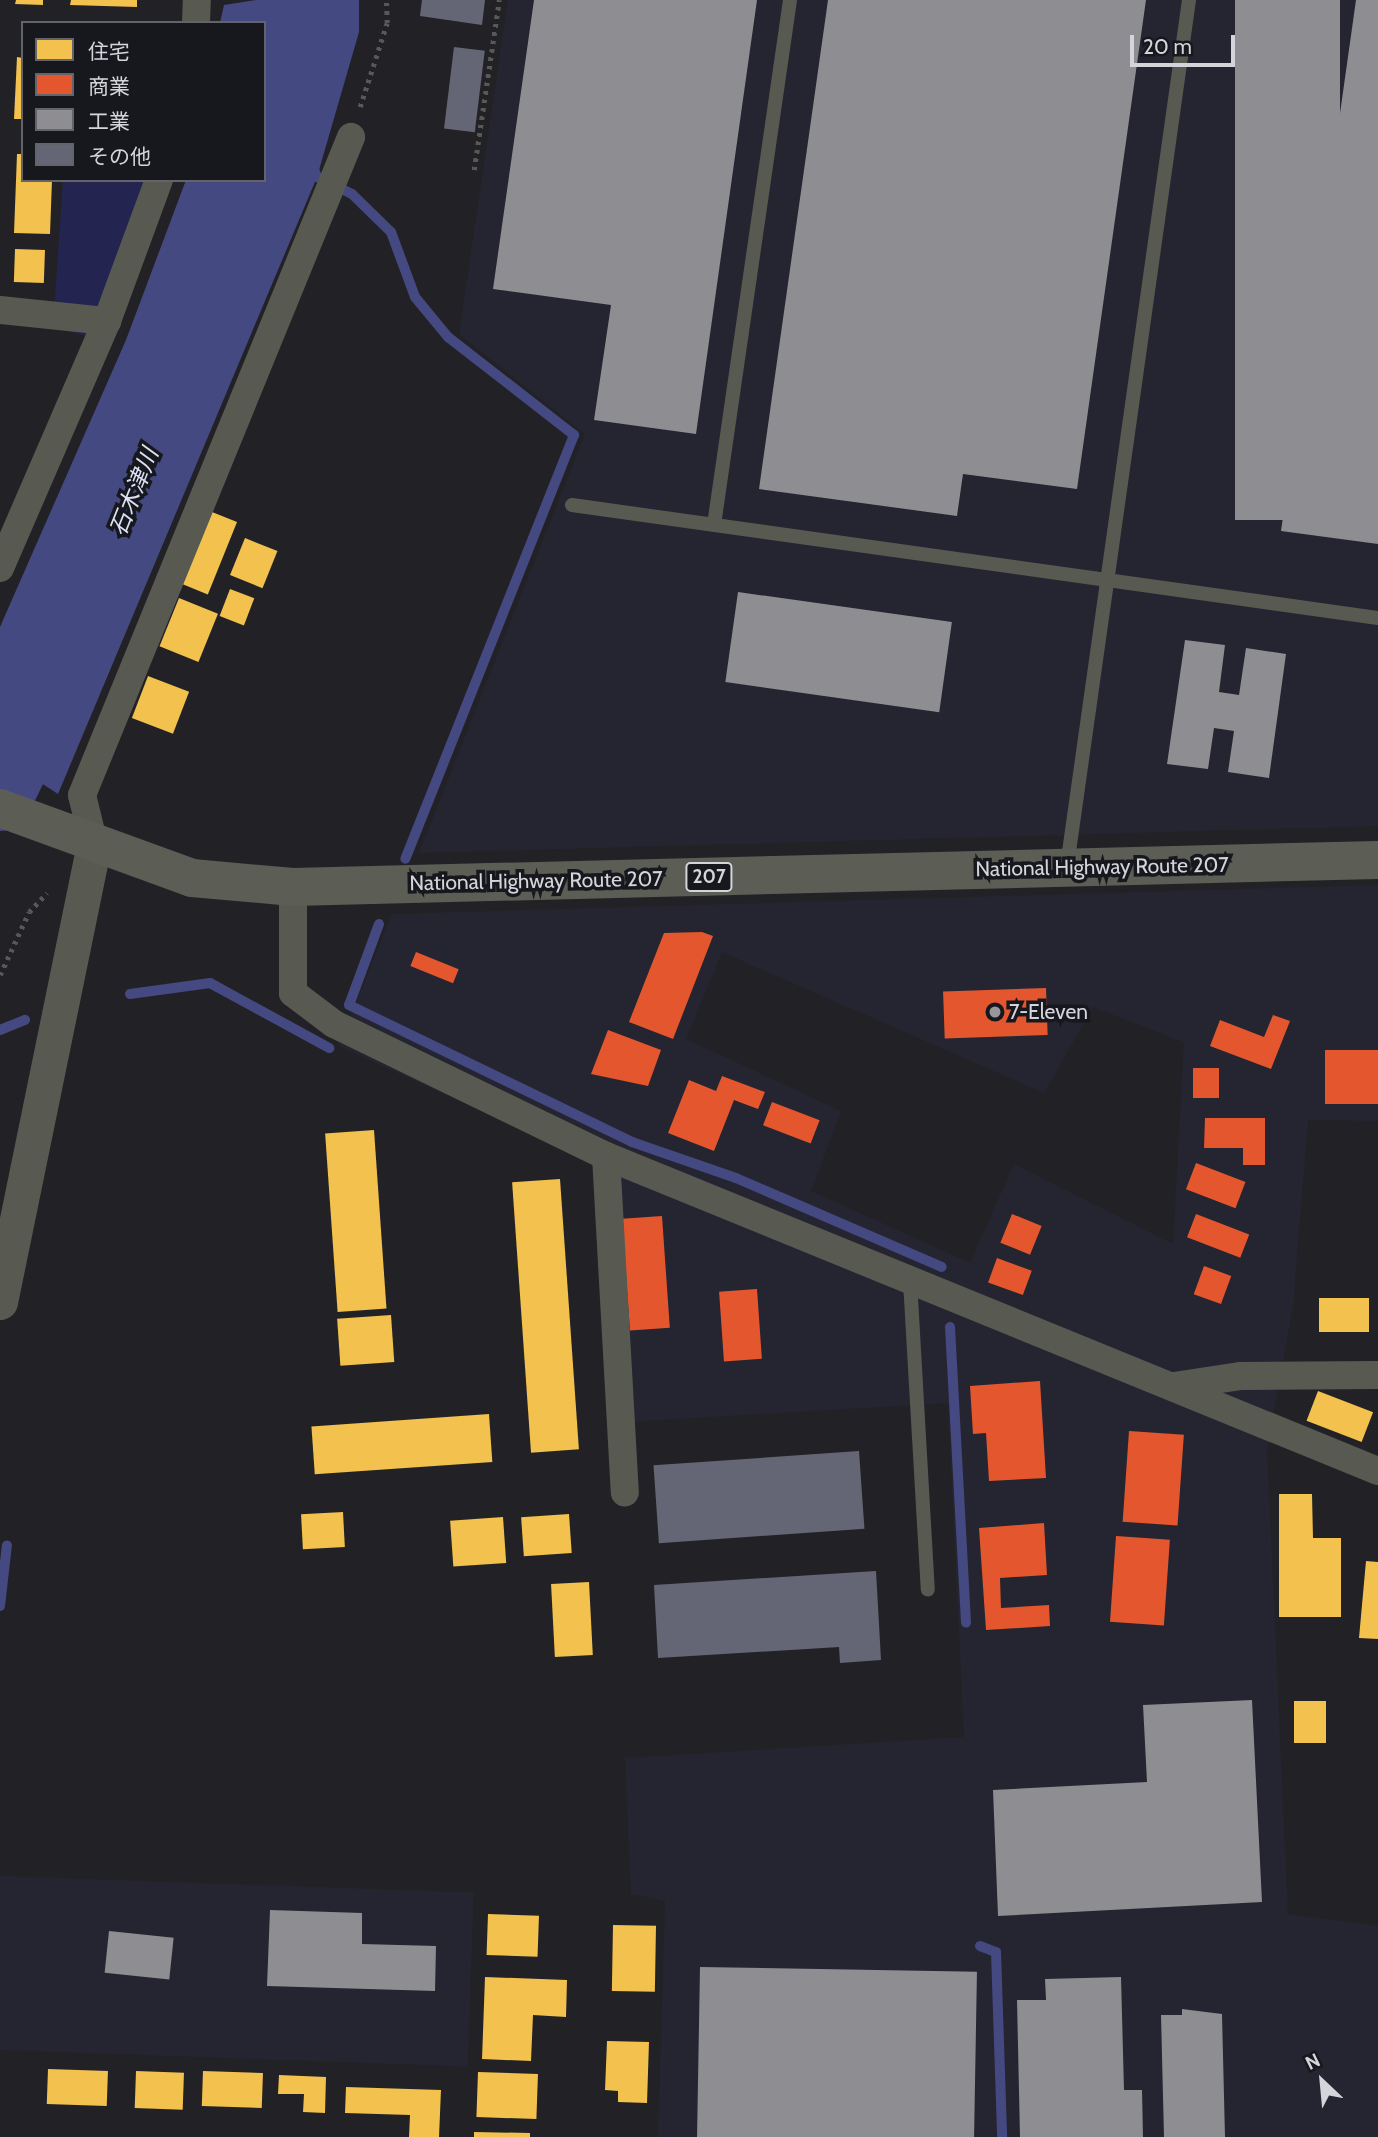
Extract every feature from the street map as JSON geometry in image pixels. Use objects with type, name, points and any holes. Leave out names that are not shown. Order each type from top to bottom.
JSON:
[{"type":"highway","name":"National Highway Route 207","points":[[0,808],[48,830],[192,878],[293,887],[1378,860]]},
{"type":"street","points":[[196,21],[197,0]]},
{"type":"street","points":[[0,1302],[94,844],[82,795],[351,137]]},
{"type":"street","points":[[0,568],[107,321],[158,182]]},
{"type":"street","points":[[0,310],[107,321]]},
{"type":"street","points":[[293,887],[293,993],[334,1024],[606,1156],[1378,1471]]},
{"type":"street","points":[[606,1156],[625,1492]]},
{"type":"street","points":[[1171,1386],[1241,1376],[1378,1375]]},
{"type":"lane","points":[[714,525],[790,0]]},
{"type":"lane","points":[[1067,868],[1189,0]]},
{"type":"lane","points":[[572,505],[1378,618]]},
{"type":"lane","points":[[910,1281],[928,1589]]},
{"type":"path","points":[[351,137],[387,23],[386,0]]},
{"type":"path","points":[[474,170],[499,0]]},
{"type":"path","points":[[0,975],[29,912],[94,844]]},
{"type":"shaded area","points":[[508,0],[1378,0],[1378,826],[419,853],[585,434],[459,334]]},
{"type":"shaded area","points":[[63,182],[145,182],[88,336],[53,328]]},
{"type":"shaded area","points":[[1378,885],[1378,1121],[1308,1120],[1293,1306],[1267,1449],[1288,1914],[1378,1926],[1378,2137],[658,2137],[665,1901],[631,1894],[625,1758],[964,1737],[948,1403],[609,1423],[597,1164],[339,1046],[392,914]],"holes":[[[722,952],[1044,1093],[1093,1007],[1184,1042],[1173,1244],[1014,1164],[970,1263],[811,1191],[841,1111],[686,1039]]]},
{"type":"shaded area","points":[[0,1876],[474,1893],[468,2066],[0,2050]]},
{"type":"water","points":[[256,0],[359,0],[359,32],[317,177],[58,794],[0,756],[0,627],[126,340],[185,182],[266,182],[266,21],[220,21],[224,5]]},
{"type":"building: 住宅","points":[[16,0],[43,0],[43,5],[15,4]]},
{"type":"building: 住宅","points":[[71,0],[137,0],[137,7],[70,5]]},
{"type":"building: 住宅","points":[[17,57],[21,58],[21,119],[14,119]]},
{"type":"building: 住宅","points":[[17,154],[21,154],[21,182],[52,182],[50,234],[14,233]]},
{"type":"building: 住宅","points":[[15,249],[45,250],[44,283],[14,282]]},
{"type":"building: 住宅","points":[[212,512],[237,522],[208,594],[183,584]]},
{"type":"building: 住宅","points":[[245,538],[277,551],[262,588],[230,575]]},
{"type":"building: 住宅","points":[[230,589],[254,598],[244,625],[220,616]]},
{"type":"building: 住宅","points":[[179,598],[218,614],[198,662],[160,646]]},
{"type":"building: 住宅","points":[[148,676],[189,692],[173,734],[132,718]]},
{"type":"building: 住宅","points":[[374,1130],[386,1309],[338,1312],[325,1133]]},
{"type":"building: 住宅","points":[[560,1179],[579,1449],[531,1453],[512,1182]]},
{"type":"building: 住宅","points":[[1319,1298],[1369,1298],[1369,1332],[1319,1332]]},
{"type":"building: 住宅","points":[[391,1315],[394,1362],[340,1366],[337,1319]]},
{"type":"building: 住宅","points":[[1318,1391],[1373,1412],[1362,1442],[1307,1421]]},
{"type":"building: 住宅","points":[[489,1414],[492,1462],[315,1474],[311,1426]]},
{"type":"building: 住宅","points":[[1279,1494],[1312,1494],[1313,1538],[1341,1538],[1341,1617],[1279,1617]]},
{"type":"building: 住宅","points":[[343,1512],[345,1547],[303,1549],[301,1514]]},
{"type":"building: 住宅","points":[[569,1514],[572,1553],[524,1556],[521,1517]]},
{"type":"building: 住宅","points":[[503,1517],[506,1563],[453,1567],[450,1521]]},
{"type":"building: 住宅","points":[[1366,1561],[1378,1562],[1378,1639],[1359,1638]]},
{"type":"building: 住宅","points":[[589,1582],[593,1655],[555,1657],[551,1584]]},
{"type":"building: 住宅","points":[[1294,1701],[1326,1701],[1326,1743],[1294,1743]]},
{"type":"building: 住宅","points":[[488,1914],[539,1916],[538,1957],[487,1955]]},
{"type":"building: 住宅","points":[[613,1925],[656,1926],[655,1992],[612,1991]]},
{"type":"building: 住宅","points":[[485,1977],[567,1980],[566,2017],[533,2015],[531,2061],[482,2059]]},
{"type":"building: 住宅","points":[[607,2041],[649,2042],[647,2103],[618,2102],[618,2091],[605,2090]]},
{"type":"building: 住宅","points":[[48,2069],[108,2071],[107,2106],[47,2104]]},
{"type":"building: 住宅","points":[[136,2071],[184,2073],[183,2110],[135,2108]]},
{"type":"building: 住宅","points":[[203,2071],[263,2073],[262,2108],[202,2106]]},
{"type":"building: 住宅","points":[[478,2072],[538,2074],[536,2119],[476,2117]]},
{"type":"building: 住宅","points":[[279,2075],[326,2077],[325,2113],[303,2112],[304,2094],[278,2094]]},
{"type":"building: 住宅","points":[[346,2087],[441,2090],[439,2137],[409,2137],[410,2115],[345,2113]]},
{"type":"building: 住宅","points":[[474,2132],[530,2133],[530,2137],[474,2137]]},
{"type":"building: 商業","points":[[702,932],[713,936],[673,1039],[629,1022],[664,933]]},
{"type":"building: 商業","points":[[416,952],[459,969],[453,983],[410,966]]},
{"type":"building: 商業","name":"7-Eleven","points":[[1046,988],[1048,1035],[945,1039],[943,992]]},
{"type":"building: 商業","points":[[1273,1015],[1290,1021],[1271,1069],[1210,1046],[1220,1020],[1264,1037]]},
{"type":"building: 商業","points":[[608,1030],[661,1050],[648,1086],[591,1074]]},
{"type":"building: 商業","points":[[1325,1050],[1378,1050],[1378,1104],[1325,1104]]},
{"type":"building: 商業","points":[[1193,1068],[1219,1068],[1219,1098],[1193,1098]]},
{"type":"building: 商業","points":[[722,1076],[765,1092],[758,1109],[734,1100],[714,1151],[668,1133],[689,1080],[716,1091]]},
{"type":"building: 商業","points":[[772,1102],[820,1120],[811,1144],[763,1125]]},
{"type":"building: 商業","points":[[1205,1118],[1265,1118],[1265,1165],[1243,1165],[1243,1148],[1204,1148]]},
{"type":"building: 商業","points":[[1196,1163],[1245,1182],[1235,1208],[1186,1189]]},
{"type":"building: 商業","points":[[1012,1214],[1042,1226],[1030,1255],[1000,1243]]},
{"type":"building: 商業","points":[[1196,1214],[1249,1234],[1240,1258],[1187,1237]]},
{"type":"building: 商業","points":[[662,1216],[670,1328],[630,1331],[622,1219]]},
{"type":"building: 商業","points":[[997,1258],[1032,1271],[1023,1295],[988,1282]]},
{"type":"building: 商業","points":[[1204,1266],[1231,1276],[1221,1304],[1194,1294]]},
{"type":"building: 商業","points":[[757,1289],[762,1359],[724,1361],[719,1292]]},
{"type":"building: 商業","points":[[1040,1381],[1046,1478],[989,1481],[986,1433],[973,1434],[970,1386]]},
{"type":"building: 商業","points":[[1129,1431],[1184,1435],[1178,1526],[1123,1522]]},
{"type":"building: 商業","points":[[1044,1523],[1047,1575],[1000,1578],[1001,1608],[1049,1605],[1050,1626],[986,1630],[979,1528]]},
{"type":"building: 商業","points":[[1116,1536],[1170,1540],[1164,1626],[1110,1622]]},
{"type":"building: 工業","points":[[534,0],[757,0],[696,434],[594,420],[611,305],[493,289]]},
{"type":"building: 工業","points":[[828,0],[1146,0],[1077,489],[963,474],[957,516],[759,489]]},
{"type":"building: 工業","points":[[1235,0],[1340,0],[1340,520],[1235,520]]},
{"type":"building: 工業","points":[[1356,0],[1378,0],[1378,544],[1281,531]]},
{"type":"building: 工業","points":[[738,592],[952,622],[939,712],[725,682]]},
{"type":"building: 工業","points":[[1185,640],[1225,645],[1219,692],[1239,695],[1246,648],[1286,654],[1269,778],[1228,772],[1234,731],[1214,728],[1208,769],[1167,764]]},
{"type":"building: 工業","points":[[1252,1700],[1262,1902],[998,1916],[993,1790],[1147,1782],[1143,1705]]},
{"type":"building: 工業","points":[[270,1910],[362,1913],[362,1944],[436,1946],[435,1991],[267,1986]]},
{"type":"building: 工業","points":[[109,1931],[174,1938],[169,1980],[105,1973]]},
{"type":"building: 工業","points":[[700,1967],[977,1972],[974,2137],[697,2137]]},
{"type":"building: 工業","points":[[1121,1977],[1124,2090],[1142,2090],[1143,2137],[1020,2137],[1017,2000],[1046,2000],[1045,1979]]},
{"type":"building: 工業","points":[[1182,2009],[1222,2014],[1225,2137],[1164,2137],[1161,2015],[1182,2015]]},
{"type":"building: その他","points":[[422,0],[485,0],[482,25],[420,16]]},
{"type":"building: その他","points":[[454,47],[485,51],[475,132],[444,128]]},
{"type":"building: その他","points":[[859,1451],[864,1529],[659,1543],[654,1465]]},
{"type":"building: その他","points":[[876,1571],[881,1660],[840,1663],[839,1647],[658,1658],[654,1585]]},
{"type":"waterway","points":[[312,164],[317,177],[352,194],[391,232],[415,297],[448,337],[574,435],[405,859]]},
{"type":"waterway","name":"石木津川","points":[[0,799],[54,688]]},
{"type":"waterway","points":[[379,924],[349,1005],[632,1142],[736,1178],[942,1267]]},
{"type":"waterway","points":[[130,994],[210,983],[329,1048]]},
{"type":"waterway","points":[[0,1030],[25,1020]]},
{"type":"waterway","points":[[950,1327],[966,1623]]},
{"type":"waterway","points":[[0,1606],[7,1545]]},
{"type":"waterway","points":[[980,1946],[996,1952],[1002,2137]]},
{"type":"place","name":"7-Eleven","points":[[995,1012]]}]
